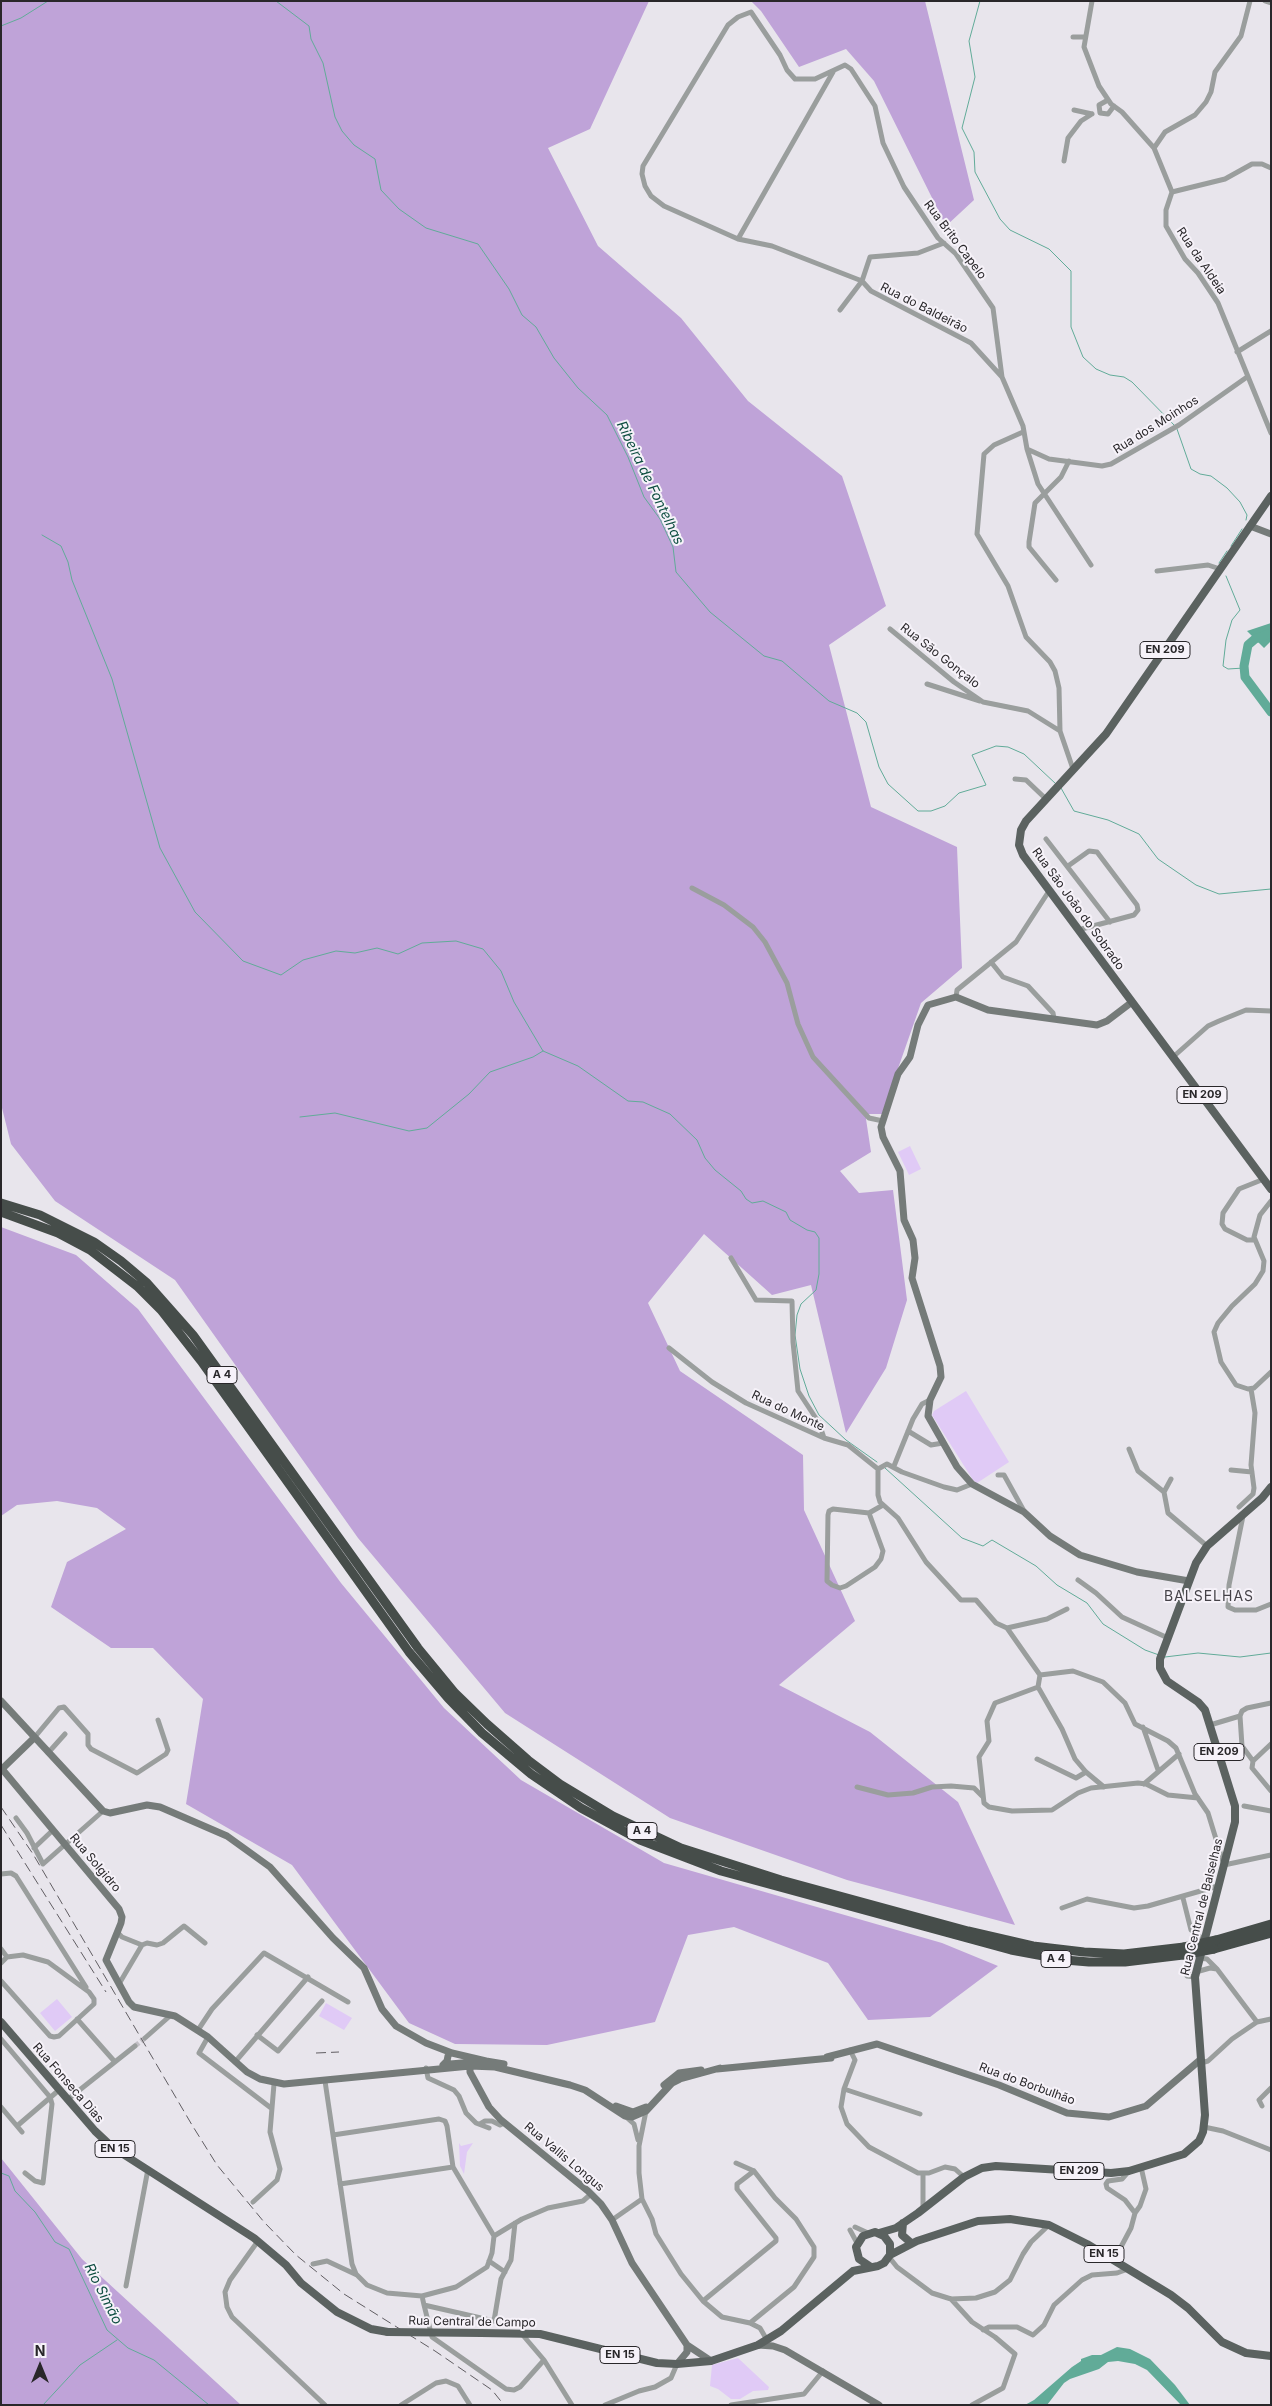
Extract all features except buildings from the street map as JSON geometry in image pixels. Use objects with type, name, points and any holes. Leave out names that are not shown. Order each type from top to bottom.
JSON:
[{"type":"highway","name":"A 4","points":[[1,1203],[40,1215],[94,1242],[147,1283],[192,1335],[418,1648],[455,1693],[486,1724],[528,1760],[560,1784],[613,1816],[681,1848],[781,1880],[968,1931],[1033,1946],[1076,1952],[1124,1954],[1184,1951]]},
{"type":"highway","name":"A 4","points":[[1,1212],[41,1226],[90,1250],[138,1287],[155,1304],[201,1362],[376,1607],[420,1665],[482,1733],[531,1774],[581,1808],[640,1840],[721,1872],[1011,1950],[1065,1960],[1125,1962],[1271,1933]]},
{"type":"highway","name":"A 4","points":[[1215,1944],[1271,1924]]},
{"type":"main road","name":"Rua São João do Sobrado","points":[[1271,496],[1106,734],[1026,821],[1021,830],[1019,845],[1023,855],[1049,891],[1271,1189]]},
{"type":"main road","name":"Rua Central de Balselhas","points":[[1204,2127],[1193,1975],[1199,1958],[1200,1938],[1218,1886],[1235,1822],[1235,1806],[1205,1710],[1198,1702],[1166,1681],[1160,1668],[1161,1656],[1196,1563],[1207,1546],[1243,1516],[1271,1487]]},
{"type":"main road","name":"Rua Fonseca Dias","points":[[1,2022],[104,2141],[257,2238],[286,2260],[314,2294]]},
{"type":"main road","name":"EN 209","points":[[879,2233],[899,2226],[923,2210],[964,2176],[982,2168],[996,2166],[1111,2173],[1129,2171],[1184,2154],[1199,2141],[1204,2127]]},
{"type":"main road","name":"EN 15","points":[[871,2266],[881,2265],[889,2256],[913,2242],[978,2221],[1010,2219],[1049,2225],[1067,2232],[1114,2260],[1188,2308],[1222,2342],[1246,2353],[1271,2356]]},
{"type":"main road","points":[[899,2226],[902,2235],[913,2242]]},
{"type":"main road","points":[[889,2256],[889,2243],[899,2226]]},
{"type":"main road","points":[[853,2271],[857,2255],[857,2243],[868,2233],[879,2233],[889,2243]]},
{"type":"main road","name":"Rua Fonseca Dias","points":[[257,2238],[314,2294],[337,2312],[353,2322],[388,2332]]},
{"type":"main road","name":"EN 15","points":[[889,2243],[913,2242]]},
{"type":"main road","points":[[857,2255],[862,2263],[871,2266]]},
{"type":"main road","name":"Rua Central de Campo","points":[[388,2332],[540,2334],[636,2359],[678,2364],[711,2361],[771,2340],[853,2271],[871,2266]]},
{"type":"street","points":[[1092,1],[1084,37],[1084,47],[1099,86],[1108,100],[1154,148],[1172,192],[1224,179],[1252,164],[1262,164],[1271,168]]},
{"type":"street","points":[[1154,148],[1165,132],[1196,115],[1206,102],[1211,92],[1214,72],[1241,36],[1250,1]]},
{"type":"street","points":[[1265,1],[1271,3]]},
{"type":"street","name":"Rua do Baldeirão","points":[[833,72],[815,79],[795,79],[787,70],[780,55],[751,12],[738,17],[728,25],[643,166],[642,174],[651,196],[664,206],[738,240],[772,246],[862,281],[871,291],[971,343],[1002,377],[1023,426],[1023,432]]},
{"type":"street","points":[[1073,37],[1084,37]]},
{"type":"street","name":"Rua Brito Capelo","points":[[833,72],[845,65],[851,70],[875,106],[883,143],[904,187],[938,238],[956,254],[993,308],[1002,377]]},
{"type":"street","points":[[738,240],[833,72]]},
{"type":"street","points":[[1100,113],[1099,105],[1108,100]]},
{"type":"street","points":[[1078,125],[1075,110],[1092,114],[1108,114],[1114,106]]},
{"type":"street","points":[[1064,161],[1066,141],[1078,125],[1092,114]]},
{"type":"street","name":"Rua da Aldeia","points":[[1172,192],[1166,210],[1166,226],[1185,259],[1198,273],[1218,302],[1271,432]]},
{"type":"street","points":[[840,310],[862,281],[870,257],[918,253],[944,243]]},
{"type":"street","points":[[1238,352],[1271,331]]},
{"type":"street","name":"Rua dos Moinhos","points":[[1027,449],[1049,459],[1107,466],[1179,425],[1247,377]]},
{"type":"street","points":[[1073,769],[1060,731],[1058,683],[1055,671],[1050,662],[1026,637],[1008,586],[977,534],[984,454],[994,445],[1023,432],[1038,484],[1091,565]]},
{"type":"street","points":[[1056,580],[1029,547],[1035,503],[1060,477],[1069,461]]},
{"type":"street","points":[[1250,526],[1271,534]]},
{"type":"street","points":[[1157,571],[1208,565],[1220,570]]},
{"type":"street","name":"Rua São Gonçalo","points":[[890,630],[954,682],[983,702],[1028,711],[1060,731]]},
{"type":"street","points":[[927,684],[983,702]]},
{"type":"street","points":[[1015,779],[1026,780],[1046,799]]},
{"type":"street","points":[[1046,839],[1110,922]]},
{"type":"street","points":[[1068,866],[1089,851],[1097,852],[1137,905],[1138,910],[1134,915],[1090,928],[1081,934]]},
{"type":"street","points":[[692,888],[724,905],[753,927],[766,942],[787,983],[798,1024],[813,1057],[869,1118],[883,1121]]},
{"type":"street","points":[[956,997],[957,990],[1016,942],[1049,891]]},
{"type":"street","points":[[991,962],[1003,977],[1028,986],[1053,1013],[1054,1019]]},
{"type":"street","points":[[1132,1002],[1107,1022],[1097,1025],[988,1010],[956,997],[937,1001],[928,1006],[923,1012],[910,1057],[898,1074],[883,1121],[883,1137],[903,1181],[904,1220],[913,1240],[916,1258],[912,1278],[940,1366],[941,1377],[930,1400],[928,1416],[957,1467],[972,1484],[1024,1512],[1050,1536],[1080,1555],[1137,1572],[1189,1581]]},
{"type":"street","points":[[1173,1056],[1208,1026],[1246,1010],[1271,1011]]},
{"type":"street","points":[[1254,1240],[1247,1240],[1225,1229],[1222,1219],[1223,1213],[1240,1189],[1264,1179]]},
{"type":"street","points":[[1251,1389],[1236,1385],[1229,1377],[1218,1354],[1214,1332],[1218,1323],[1232,1306],[1255,1284],[1263,1271],[1264,1261],[1254,1240],[1260,1215],[1271,1201]]},
{"type":"street","points":[[730,1258],[756,1300],[792,1301],[793,1342],[798,1391],[819,1423],[824,1438]]},
{"type":"street","name":"Rua do Monte","points":[[669,1348],[712,1382],[746,1403],[824,1438],[848,1446],[878,1469]]},
{"type":"street","points":[[1251,1389],[1271,1372]]},
{"type":"street","points":[[1239,1506],[1253,1494],[1252,1472],[1255,1419],[1251,1389]]},
{"type":"street","points":[[894,1466],[908,1431],[922,1404],[930,1400]]},
{"type":"street","points":[[908,1431],[931,1445],[943,1443]]},
{"type":"street","points":[[1130,1449],[1138,1471],[1164,1492],[1168,1513],[1207,1546]]},
{"type":"street","points":[[972,1484],[958,1490],[902,1472],[888,1464],[878,1469],[878,1495],[883,1505],[898,1518],[926,1562],[961,1600],[976,1600],[996,1623],[1007,1628],[1040,1675],[1038,1687],[1062,1729],[1075,1759],[1086,1772],[1104,1787]]},
{"type":"street","points":[[1231,1470],[1252,1472]]},
{"type":"street","points":[[998,1475],[1004,1475],[1024,1512]]},
{"type":"street","points":[[1164,1492],[1171,1480]]},
{"type":"street","points":[[869,1513],[883,1551],[881,1559],[875,1567],[846,1586],[840,1588],[832,1585],[827,1581],[830,1511],[833,1509],[869,1513],[883,1505]]},
{"type":"street","points":[[1243,1516],[1229,1585],[1228,1607],[1235,1610],[1256,1610],[1271,1604]]},
{"type":"street","points":[[1078,1580],[1096,1593],[1122,1617],[1168,1638]]},
{"type":"street","points":[[1007,1628],[1047,1619],[1067,1609]]},
{"type":"street","points":[[1040,1675],[1056,1671],[1073,1671],[1103,1682],[1125,1704],[1135,1724],[1168,1740],[1179,1754],[1190,1784],[1208,1813],[1224,1865],[1271,1855]]},
{"type":"street","points":[[1038,1687],[995,1704],[987,1721],[989,1741],[979,1757],[984,1803],[989,1807],[1012,1811],[1052,1810],[1078,1793],[1104,1787],[1144,1784],[1168,1795],[1198,1798]]},
{"type":"street","points":[[1,1701],[48,1754],[103,1811],[110,1813],[148,1805],[160,1807],[227,1836],[270,1866],[333,1938],[364,1968],[382,2009],[396,2026],[409,2036],[468,2064],[477,2078],[482,2094]]},
{"type":"street","points":[[1253,1760],[1242,1746],[1240,1716],[1242,1711],[1247,1708],[1271,1703]]},
{"type":"street","points":[[2,1769],[34,1738],[59,1708],[64,1707],[88,1734],[88,1745],[91,1749],[137,1773],[166,1754],[168,1750],[158,1720]]},
{"type":"street","points":[[1210,1725],[1240,1716]]},
{"type":"street","points":[[1143,1727],[1158,1770]]},
{"type":"street","points":[[48,1754],[65,1734]]},
{"type":"street","points":[[1271,1744],[1253,1760],[1252,1768],[1271,1791]]},
{"type":"street","points":[[1144,1784],[1158,1770],[1179,1754]]},
{"type":"street","points":[[1036,1759],[1076,1778],[1086,1772]]},
{"type":"street","name":"Rua Solgidro","points":[[2,1769],[118,1909],[122,1917],[106,1960],[129,2002],[134,2006],[170,2014],[208,2037],[247,2072],[274,2084]]},
{"type":"street","points":[[857,1787],[888,1795],[914,1794],[932,1787],[951,1786],[974,1788],[983,1796]]},
{"type":"street","points":[[1244,1806],[1271,1811]]},
{"type":"street","points":[[16,1818],[27,1833],[43,1864],[103,1811]]},
{"type":"street","points":[[34,1848],[53,1830]]},
{"type":"street","points":[[1,1874],[11,1872],[16,1876],[94,1999],[94,2004],[59,2036],[50,2036],[1,1981]]},
{"type":"street","points":[[1062,1908],[1086,1900],[1134,1908],[1162,1904],[1218,1886]]},
{"type":"street","points":[[1183,1898],[1191,1930],[1200,1938],[1193,1975]]},
{"type":"street","points":[[117,1932],[122,1937],[142,1945],[163,1943],[184,1926],[205,1943]]},
{"type":"street","points":[[119,1984],[142,1945]]},
{"type":"street","points":[[1,1949],[7,1957]]},
{"type":"street","points":[[198,2030],[212,2009],[264,1953],[348,2002]]},
{"type":"street","points":[[1,1963],[7,1957],[23,1955],[37,1957],[61,1970],[89,1992]]},
{"type":"street","points":[[61,1970],[67,1964],[67,1958]]},
{"type":"street","points":[[1199,1958],[1207,1959],[1217,1969],[1257,2022]]},
{"type":"street","points":[[1193,1975],[1210,1968],[1217,1969]]},
{"type":"street","points":[[234,2062],[308,1977]]},
{"type":"street","points":[[257,2035],[278,2051],[322,2001]]},
{"type":"street","points":[[145,2038],[170,2014]]},
{"type":"street","points":[[77,2019],[115,2062]]},
{"type":"street","points":[[1187,2074],[1200,2067],[1232,2039],[1257,2022],[1271,2019]]},
{"type":"street","points":[[208,2037],[199,2053],[271,2108]]},
{"type":"street","points":[[1,2039],[50,2097],[52,2104],[43,2183],[35,2181],[24,2173]]},
{"type":"street","name":"Rua do Borbulhão","points":[[851,2052],[864,2046],[876,2044],[884,2046],[999,2085],[1067,2113],[1087,2117],[1109,2117],[1146,2106],[1187,2074],[1200,2067]]},
{"type":"street","points":[[67,2100],[135,2046]]},
{"type":"street","name":"Rua do Borbulhão","points":[[625,2116],[645,2110],[680,2076],[720,2068],[827,2058],[884,2046]]},
{"type":"street","points":[[851,2052],[850,2061],[852,2067],[844,2089],[841,2107],[847,2124],[869,2147],[923,2174],[945,2167],[955,2169],[964,2176]]},
{"type":"street","points":[[448,2053],[458,2063]]},
{"type":"street","points":[[448,2053],[570,2084],[636,2114],[642,2124]]},
{"type":"street","points":[[443,2065],[447,2061],[448,2053]]},
{"type":"street","points":[[426,2069],[485,2063]]},
{"type":"street","points":[[477,2078],[479,2071],[485,2063]]},
{"type":"street","points":[[253,2202],[277,2180],[280,2169],[270,2132],[274,2084],[398,2074],[443,2065],[468,2064]]},
{"type":"street","points":[[468,2064],[470,2072],[482,2094]]},
{"type":"street","points":[[426,2069],[428,2078],[454,2090],[459,2096],[466,2113],[480,2124],[489,2128]]},
{"type":"street","points":[[325,2081],[352,2264],[357,2275]]},
{"type":"street","points":[[1262,2106],[1259,2100],[1271,2088]]},
{"type":"street","points":[[844,2089],[920,2114]]},
{"type":"street","points":[[17,2126],[59,2090]]},
{"type":"street","name":"Rua Vallis Longus","points":[[482,2094],[489,2107],[504,2123],[591,2194],[612,2220],[632,2263],[690,2349]]},
{"type":"street","points":[[596,2097],[634,2124]]},
{"type":"street","points":[[1,2108],[22,2132]]},
{"type":"street","points":[[639,2146],[645,2110]]},
{"type":"street","points":[[636,2114],[634,2124],[639,2146],[642,2199],[652,2219],[656,2234],[681,2274],[704,2301],[722,2317],[750,2323],[760,2328],[771,2340],[785,2350],[879,2405]]},
{"type":"street","points":[[313,2264],[328,2261],[357,2275],[367,2285],[387,2293],[422,2296],[456,2287],[472,2279],[490,2261],[494,2236],[454,2167],[445,2121],[440,2119],[333,2135]]},
{"type":"street","points":[[480,2124],[485,2121],[492,2121],[500,2125],[504,2123]]},
{"type":"street","points":[[1204,2127],[1223,2130],[1251,2144],[1271,2150]]},
{"type":"street","points":[[736,2163],[754,2171],[775,2198],[796,2219],[814,2248],[814,2257],[794,2287],[750,2323]]},
{"type":"street","points":[[340,2184],[454,2167]]},
{"type":"street","points":[[1135,2213],[1140,2206],[1146,2189],[1141,2167]]},
{"type":"street","points":[[126,2286],[148,2169]]},
{"type":"street","points":[[704,2301],[776,2242],[776,2238],[736,2189],[737,2184],[754,2171]]},
{"type":"street","points":[[1114,2260],[1136,2218],[1135,2213],[1125,2200],[1107,2188],[1106,2184],[1108,2181],[1122,2179],[1129,2171]]},
{"type":"street","points":[[923,2174],[923,2210]]},
{"type":"street","points":[[494,2236],[515,2223],[548,2208],[583,2201],[591,2194]]},
{"type":"street","points":[[612,2220],[642,2199]]},
{"type":"street","points":[[424,2305],[494,2321],[501,2279],[511,2260],[515,2223]]},
{"type":"street","points":[[889,2256],[897,2266],[932,2293],[951,2299],[976,2298],[994,2292],[1010,2280],[1031,2242],[1049,2225]]},
{"type":"street","points":[[855,2226],[868,2233]]},
{"type":"street","points":[[850,2230],[857,2243]]},
{"type":"street","points":[[257,2238],[230,2280],[225,2292],[227,2308],[232,2317],[325,2405]]},
{"type":"street","points":[[490,2261],[505,2272]]},
{"type":"street","points":[[881,2265],[897,2266]]},
{"type":"street","points":[[983,2330],[988,2327],[1016,2327],[1033,2335],[1044,2325],[1054,2305],[1082,2280],[1092,2275],[1117,2273],[1128,2269]]},
{"type":"street","points":[[422,2296],[432,2337],[506,2389],[514,2390],[520,2387],[544,2360]]},
{"type":"street","points":[[951,2299],[972,2322],[995,2336],[1015,2354],[1003,2388],[972,2405]]},
{"type":"street","points":[[521,2333],[544,2360],[572,2405]]},
{"type":"street","points":[[690,2349],[711,2361]]},
{"type":"street","points":[[690,2349],[694,2363]]},
{"type":"street","points":[[605,2405],[639,2391],[655,2387],[671,2378],[678,2364],[690,2349]]},
{"type":"street","points":[[731,2405],[804,2394],[823,2371]]},
{"type":"street","points":[[401,2405],[436,2383],[446,2381],[458,2386],[470,2405]]},
{"type":"shaded area","points":[[1,1],[649,1],[590,129],[548,148],[598,246],[681,318],[748,401],[842,476],[886,606],[829,645],[871,807],[957,847],[962,968],[921,1003],[882,1114],[869,1114],[866,1119],[871,1152],[840,1171],[859,1193],[893,1190],[907,1300],[886,1368],[846,1433],[811,1285],[772,1295],[704,1234],[648,1303],[680,1371],[803,1455],[804,1510],[855,1621],[779,1685],[870,1732],[958,1802],[1015,1925],[847,1880],[670,1818],[505,1713],[358,1538],[175,1280],[55,1201],[11,1144],[1,1104]]},
{"type":"shaded area","points":[[751,1],[925,1],[974,200],[946,226],[874,81],[846,49],[799,67],[761,11]]},
{"type":"shaded area","points":[[1271,623],[1271,641],[1264,648],[1247,631]]},
{"type":"shaded area","points":[[910,1146],[921,1169],[909,1175],[898,1152]]},
{"type":"shaded area","points":[[1,1227],[76,1255],[138,1309],[341,1583],[444,1708],[521,1780],[664,1863],[942,1943],[998,1966],[930,2017],[868,2020],[828,1963],[734,1927],[688,1935],[655,2022],[547,2045],[455,2044],[409,2023],[292,1865],[186,1804],[203,1699],[153,1648],[111,1648],[51,1607],[67,1562],[126,1529],[97,1508],[57,1501],[17,1505],[1,1516]]},
{"type":"shaded area","points":[[966,1391],[1009,1462],[977,1483],[973,1480],[932,1415],[934,1411]]},
{"type":"shaded area","points":[[57,1999],[72,2017],[55,2031],[40,2013]]},
{"type":"shaded area","points":[[326,2003],[352,2018],[344,2030],[319,2016]]},
{"type":"shaded area","points":[[459,2143],[461,2146],[473,2143],[467,2152],[464,2174],[460,2166]]},
{"type":"shaded area","points":[[1,2158],[82,2259],[241,2405],[1,2405]]},
{"type":"shaded area","points":[[1117,2347],[1130,2349],[1150,2359],[1175,2385],[1190,2405],[1181,2405],[1147,2370],[1135,2364],[1118,2361],[1108,2362],[1099,2369],[1070,2379],[1064,2383],[1047,2405],[1025,2405],[1034,2400],[1081,2361],[1081,2359],[1092,2355],[1101,2355]]},
{"type":"shaded area","points":[[738,2358],[769,2387],[768,2390],[753,2391],[740,2399],[731,2399],[718,2389],[710,2386],[712,2365]]},
{"type":"waterway","points":[[1,26],[21,18],[48,1]]},
{"type":"waterway","name":"Ribeira de Fontelhas","points":[[276,1],[309,26],[311,39],[323,63],[335,117],[342,131],[354,145],[375,159],[381,190],[399,209],[426,228],[478,244],[509,289],[522,315],[536,327],[554,358],[578,388],[607,415],[628,457],[644,497],[660,519],[673,547],[676,572],[710,612],[764,656],[782,661],[829,701],[857,713],[866,722],[879,767],[888,784],[918,811],[931,811],[945,806],[959,793],[986,785],[972,755],[996,746],[1008,747],[1024,754],[1056,784]]},
{"type":"waterway","points":[[980,1],[969,41],[975,77],[962,128],[974,152],[975,172],[1000,219],[1010,230],[1049,249],[1071,271],[1071,327],[1083,357],[1096,369],[1110,375],[1124,377],[1132,382],[1175,426]]},
{"type":"waterway","points":[[1177,429],[1191,469],[1200,474],[1211,476],[1227,488],[1240,502],[1247,515],[1246,520]]},
{"type":"waterway","points":[[1231,546],[1242,529]]},
{"type":"waterway","points":[[42,535],[61,546],[68,562],[72,580],[112,679],[160,848],[195,912],[243,961],[281,975],[303,960],[336,951],[355,953],[377,948],[398,954],[422,943],[456,941],[483,949],[501,971],[514,1002],[543,1051],[578,1066],[628,1101],[643,1102],[670,1114],[697,1140],[705,1158],[715,1170],[741,1191],[746,1199],[752,1203],[763,1201],[786,1212],[790,1220],[807,1230],[815,1232],[819,1238],[819,1274],[816,1290],[801,1304],[797,1315],[795,1335],[800,1369],[809,1396],[819,1415],[846,1440],[877,1462]]},
{"type":"waterway","points":[[1219,563],[1227,551]]},
{"type":"waterway","points":[[1226,576],[1240,610],[1232,620],[1226,640],[1223,666],[1228,669],[1244,668]]},
{"type":"waterway","points":[[1271,633],[1255,639],[1248,645],[1244,666],[1245,677],[1271,712]]},
{"type":"waterway","name":"Ribeira de Fontelhas","points":[[1061,788],[1074,811],[1108,820],[1139,834],[1158,859],[1196,885],[1219,894],[1271,889]]},
{"type":"waterway","points":[[300,1117],[335,1113],[409,1131],[427,1128],[469,1094],[490,1072],[533,1057],[543,1051]]},
{"type":"waterway","points":[[885,1468],[962,1538],[983,1546],[992,1540],[1036,1566],[1057,1585],[1087,1603],[1103,1624],[1145,1650],[1159,1655]]},
{"type":"waterway","points":[[1165,1657],[1198,1653],[1240,1657],[1271,1653]]},
{"type":"waterway","name":"Rio Simão","points":[[1,2173],[9,2176],[15,2191],[35,2212],[55,2242],[69,2249],[107,2330],[128,2348],[154,2360],[209,2405]]},
{"type":"waterway","points":[[43,2405],[80,2365],[117,2340]]},
{"type":"tunnel","points":[[135,2046],[145,2038]]},
{"type":"railway","points":[[1,1807],[33,1854],[217,2165],[264,2222],[296,2255],[344,2294],[435,2351],[492,2390],[504,2405]]},
{"type":"railway","points":[[1,1825],[106,1992]]},
{"type":"railway","points":[[316,2053],[339,2052]]},
{"type":"district","name":"BALSELHAS","points":[[1209,1597]]}]
